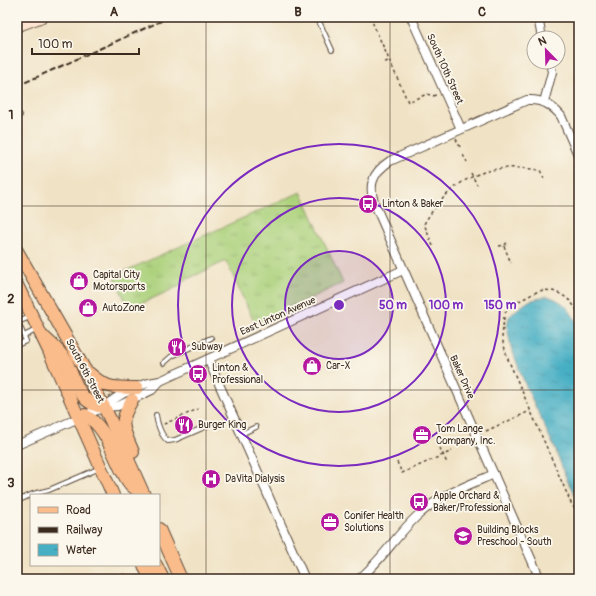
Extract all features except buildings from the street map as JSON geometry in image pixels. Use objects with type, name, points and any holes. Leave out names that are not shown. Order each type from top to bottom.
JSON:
[{"type":"main road","points":[[17,26],[35,18]]},
{"type":"main road","points":[[17,30],[35,18]]},
{"type":"main road","name":"South 6th Street","points":[[17,251],[85,370],[104,407],[144,494]]},
{"type":"main road","points":[[17,285],[82,416],[101,468],[113,494]]},
{"type":"main road","points":[[40,332],[56,348],[66,361],[84,398],[92,404],[104,407]]},
{"type":"main road","points":[[85,370],[98,381],[110,387],[137,388]]},
{"type":"main road","points":[[132,400],[124,415],[123,427],[152,494]]},
{"type":"main road","points":[[82,416],[91,418],[102,429],[119,466],[130,484],[143,494]]},
{"type":"main road","points":[[160,532],[181,579]]},
{"type":"main road","points":[[144,566],[150,579]]},
{"type":"main road","points":[[156,566],[163,579]]},
{"type":"main road","points":[[176,567],[185,579]]},
{"type":"street","name":"South 10th Street","points":[[411,17],[461,129]]},
{"type":"street","points":[[538,17],[540,30]]},
{"type":"street","points":[[544,102],[552,70]]},
{"type":"street","points":[[461,129],[522,102],[534,100],[544,102],[550,105],[561,116],[579,157]]},
{"type":"street","name":"Baker Drive","points":[[461,129],[390,161],[380,168],[372,181],[371,192],[403,270],[540,579]]},
{"type":"street","name":"East Linton Avenue","points":[[104,407],[114,398],[149,382],[160,381],[403,270]]},
{"type":"street","points":[[208,359],[305,579]]},
{"type":"street","name":"East Linton Avenue","points":[[17,445],[104,407],[118,406],[132,400],[152,390],[160,381]]},
{"type":"street","points":[[359,579],[374,565],[400,533],[425,509],[450,494],[494,474]]},
{"type":"lane","points":[[317,17],[332,50]]},
{"type":"lane","points":[[25,338],[17,321],[32,316]]},
{"type":"lane","points":[[17,345],[25,338],[40,332]]},
{"type":"lane","points":[[164,363],[172,356],[211,338]]},
{"type":"lane","points":[[156,415],[156,420],[164,436],[168,440],[176,440],[207,426]]},
{"type":"lane","points":[[240,434],[256,427]]},
{"type":"lane","points":[[33,494],[49,490],[101,468]]},
{"type":"lane","points":[[17,500],[30,495]]},
{"type":"lane","points":[[120,579],[124,577]]},
{"type":"path","points":[[370,17],[408,102],[427,94],[432,96],[436,95]]},
{"type":"path","points":[[385,62],[389,60]]},
{"type":"path","points":[[456,139],[460,147]]},
{"type":"path","points":[[464,155],[467,162]]},
{"type":"path","points":[[433,246],[424,224],[430,212],[441,199],[457,186],[473,176],[495,170],[519,168],[540,170],[545,181]]},
{"type":"path","points":[[472,173],[477,185]]},
{"type":"path","points":[[499,246],[504,246],[508,242]]},
{"type":"path","points":[[504,246],[511,263]]},
{"type":"path","points":[[505,313],[516,303],[539,291],[546,291],[566,297],[576,308],[579,314]]},
{"type":"path","points":[[504,317],[502,344],[516,380],[572,505],[579,514]]},
{"type":"path","points":[[160,424],[165,424],[198,409]]},
{"type":"path","points":[[486,431],[530,411]]},
{"type":"path","points":[[440,448],[447,463]]},
{"type":"path","points":[[397,462],[402,473],[452,450]]},
{"type":"green space","points":[[301,192],[343,283],[255,324],[226,261],[181,282],[182,285],[129,309],[114,276]]},
{"type":"water","points":[[547,296],[559,301],[567,307],[579,327],[579,503],[567,480],[556,451],[525,384],[511,347],[507,326],[509,317],[516,310],[529,301]]},
{"type":"railway","points":[[17,86],[170,17]]},
{"type":"place","name":"Linton & Baker","points":[[368,204]]},
{"type":"place","name":"Capital City Motorsports","points":[[79,281]]},
{"type":"place","name":"AutoZone","points":[[88,308]]},
{"type":"place","name":"Subway","points":[[177,347]]},
{"type":"place","name":"Car-X","points":[[312,366]]},
{"type":"place","name":"Linton & Professional","points":[[198,374]]},
{"type":"place","name":"Burger King","points":[[184,425]]},
{"type":"place","name":"Tom Lange Company, Inc.","points":[[422,435]]},
{"type":"place","name":"DaVita Dialysis","points":[[211,479]]},
{"type":"place","name":"Apple Orchard & Baker/Professional","points":[[419,502]]},
{"type":"place","name":"Conifer Health Solutions","points":[[330,522]]},
{"type":"place","name":"Building Blocks Preschool - South","points":[[463,536]]}]
